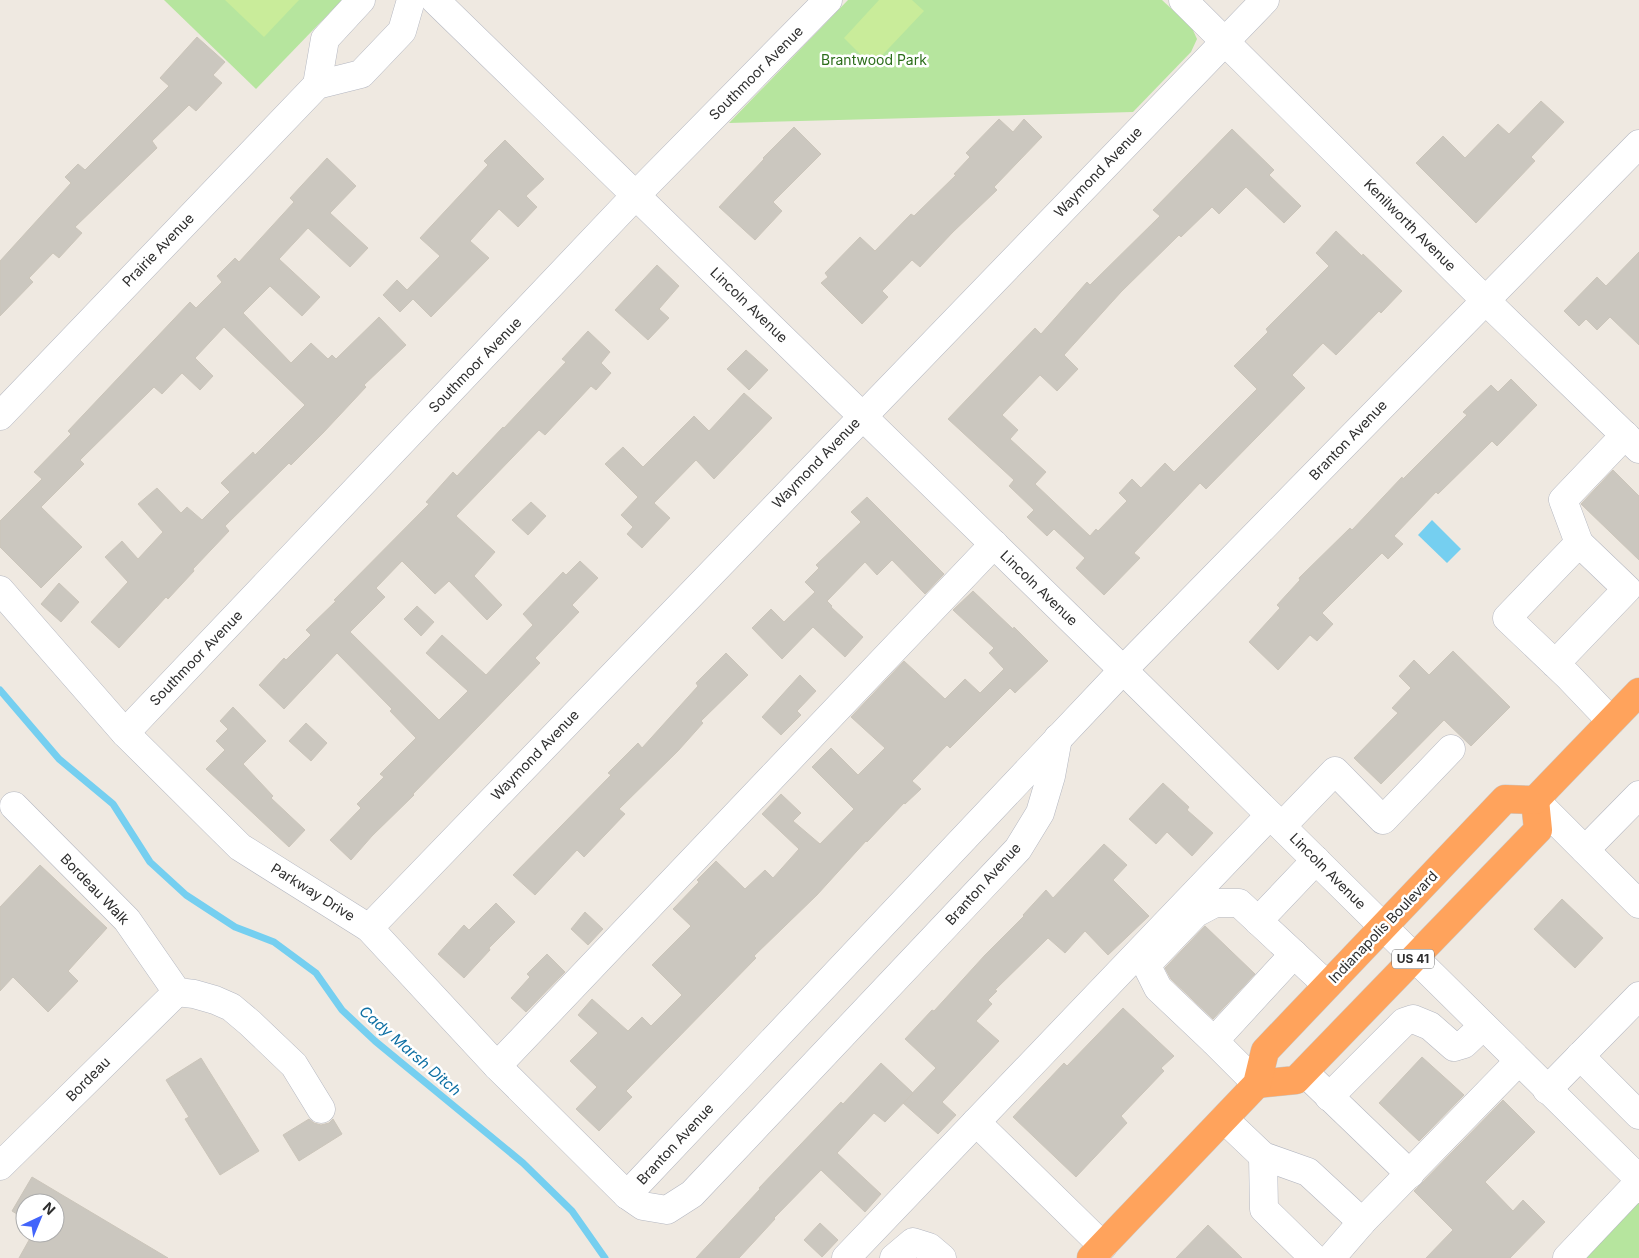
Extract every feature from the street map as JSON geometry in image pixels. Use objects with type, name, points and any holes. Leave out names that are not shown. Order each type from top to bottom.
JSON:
[{"type":"highway","points":[[1535,800],[1639,692]]},
{"type":"highway","name":"Indianapolis Boulevard","points":[[1097,1252],[1256,1084],[1264,1051],[1505,799],[1535,800]]},
{"type":"highway","name":"US 41","points":[[1256,1084],[1296,1080],[1304,1072],[1538,830],[1535,800]]},
{"type":"street","points":[[361,0],[325,39],[317,85],[361,74],[402,31],[411,0]]},
{"type":"street","name":"Lincoln Avenue","points":[[435,0],[1276,820],[1639,1181]]},
{"type":"street","name":"Southmoor Avenue","points":[[125,733],[636,195],[828,0]]},
{"type":"street","name":"Kenilworth Avenue","points":[[1183,0],[1485,300],[1632,442]]},
{"type":"street","name":"Waymond Avenue","points":[[369,928],[1265,0]]},
{"type":"street","name":"Prairie Avenue","points":[[0,416],[317,85]]},
{"type":"street","name":"Branton Avenue","points":[[1058,738],[1051,776],[1040,813],[1018,849],[692,1194],[667,1210],[643,1206],[627,1194],[1058,738],[1123,670],[1639,144]]},
{"type":"street","points":[[1555,664],[1627,589],[1579,543],[1563,500],[1632,442]]},
{"type":"street","points":[[1579,543],[1507,618],[1611,721]]},
{"type":"street","points":[[497,1066],[994,544]]},
{"type":"street","name":"Parkway Drive","points":[[0,590],[125,733],[240,847],[369,928],[497,1066],[627,1194]]},
{"type":"street","points":[[846,1258],[976,1122],[1276,820],[1335,771],[1383,820],[1451,749]]},
{"type":"street","points":[[1585,850],[1639,795]]},
{"type":"street","points":[[1535,800],[1639,904]]},
{"type":"street","name":"Bordeau Walk","points":[[14,806],[127,920],[177,992]]},
{"type":"street","points":[[1258,921],[1316,860]]},
{"type":"street","points":[[1256,1084],[1158,988],[1148,968],[1150,960],[1196,913],[1215,903],[1238,903],[1327,986]]},
{"type":"street","points":[[1214,1041],[1294,954]]},
{"type":"street","points":[[177,992],[194,994],[215,1000],[231,1007],[250,1022],[294,1065],[321,1109]]},
{"type":"street","name":"Bordeau","points":[[0,1166],[177,992]]},
{"type":"street","points":[[1547,1090],[1639,996]]},
{"type":"street","points":[[1329,1097],[1404,1022],[1413,1019],[1430,1026],[1454,1047],[1464,1044],[1483,1026]]},
{"type":"street","points":[[1580,1056],[1639,1115]]},
{"type":"street","points":[[1331,1258],[1362,1222],[1519,1062]]},
{"type":"street","points":[[1304,1072],[1410,1174]]},
{"type":"street","points":[[1224,1119],[1263,1156],[1308,1172],[1362,1222]]},
{"type":"street","points":[[976,1122],[1097,1252]]},
{"type":"street","points":[[1263,1156],[1264,1208],[1314,1258]]},
{"type":"street","points":[[1567,1258],[1639,1181]]},
{"type":"street","points":[[894,1258],[913,1242],[929,1247],[942,1258]]},
{"type":"green space","points":[[164,0],[342,0],[256,89]]},
{"type":"green space","points":[[225,0],[299,0],[264,37]]},
{"type":"green space","name":"Brantwood Park","points":[[848,0],[1162,0],[1192,28],[1197,39],[1191,52],[1133,112],[729,123]]},
{"type":"green space","points":[[879,0],[912,0],[924,11],[872,66],[844,38]]},
{"type":"green space","points":[[1639,1194],[1639,1258],[1579,1258]]},
{"type":"water","points":[[1432,520],[1461,549],[1447,563],[1418,535]]},
{"type":"building","points":[[197,37],[225,62],[213,75],[222,83],[196,111],[189,105],[152,141],[157,148],[75,227],[82,233],[59,258],[53,253],[29,278],[33,282],[0,316],[0,261],[71,183],[65,177],[78,164],[85,170],[169,86],[160,78]]},
{"type":"building","points":[[1541,101],[1564,122],[1531,157],[1535,161],[1476,223],[1416,163],[1443,136],[1465,158],[1498,124],[1509,134]]},
{"type":"building","points":[[999,119],[1013,132],[1024,119],[1042,137],[994,187],[997,190],[920,267],[912,260],[882,291],[888,297],[862,324],[821,283],[828,277],[825,273],[860,237],[875,251],[911,214],[914,216],[956,175],[954,174],[970,157],[966,153]]},
{"type":"building","points":[[794,127],[821,154],[773,202],[782,211],[755,240],[719,207]]},
{"type":"building","points":[[1232,129],[1274,170],[1269,175],[1301,206],[1284,223],[1246,187],[1219,214],[1212,207],[1181,237],[1179,235],[1121,292],[1064,355],[1078,369],[1057,391],[1040,375],[1002,415],[1018,430],[1010,439],[1046,472],[1035,484],[1090,536],[1096,529],[1098,531],[1127,501],[1119,493],[1132,479],[1141,488],[1165,463],[1174,472],[1257,389],[1234,366],[1268,332],[1266,329],[1329,266],[1316,253],[1336,231],[1402,291],[1381,313],[1379,311],[1336,355],[1323,343],[1292,375],[1305,388],[1206,489],[1200,483],[1134,553],[1140,558],[1104,595],[1076,568],[1085,558],[1054,529],[1047,536],[1027,517],[1034,510],[1009,486],[1014,480],[948,419],[1035,328],[1041,334],[1087,282],[1090,285],[1160,216],[1153,210]]},
{"type":"building","points":[[505,140],[544,179],[526,196],[537,207],[518,227],[499,209],[470,241],[489,258],[431,317],[413,299],[400,312],[383,295],[397,280],[407,290],[440,256],[420,238],[488,165],[484,161]]},
{"type":"building","points":[[327,158],[356,186],[330,213],[368,248],[350,267],[308,228],[279,259],[320,297],[302,316],[270,286],[243,313],[291,363],[311,343],[328,359],[332,355],[336,359],[379,317],[406,345],[364,385],[366,387],[291,465],[289,463],[225,526],[229,531],[168,599],[166,597],[119,648],[91,622],[128,582],[105,557],[122,541],[138,559],[163,532],[138,504],[157,488],[181,513],[187,507],[202,520],[230,492],[221,483],[253,452],[255,455],[305,405],[224,327],[195,358],[213,376],[200,390],[182,373],[162,394],[154,387],[80,460],[84,464],[41,507],[82,547],[41,588],[0,547],[0,521],[42,479],[34,472],[71,434],[68,431],[190,302],[196,308],[222,282],[217,276],[235,258],[239,262],[294,202],[290,198]]},
{"type":"building","points":[[1639,252],[1639,345],[1610,317],[1597,330],[1586,319],[1579,326],[1564,311],[1597,277],[1606,286]]},
{"type":"building","points":[[657,265],[679,286],[659,309],[669,318],[648,340],[615,310]]},
{"type":"building","points":[[588,331],[610,352],[601,363],[611,373],[596,390],[591,386],[545,435],[539,430],[456,516],[495,552],[474,576],[502,605],[487,620],[449,581],[435,594],[402,561],[376,588],[385,597],[350,632],[439,720],[468,691],[426,653],[442,635],[486,675],[533,625],[523,614],[563,572],[566,575],[580,561],[598,578],[572,605],[579,612],[535,658],[540,663],[351,860],[330,840],[361,808],[357,804],[384,777],[380,774],[416,738],[390,711],[392,709],[337,653],[284,709],[259,685],[284,658],[286,660],[311,635],[306,630],[429,504],[426,502],[453,472],[457,476],[566,362],[562,359]]},
{"type":"building","points":[[746,350],[768,370],[749,390],[727,369]]},
{"type":"building","points":[[1511,379],[1537,405],[1497,446],[1492,441],[1438,494],[1436,492],[1394,536],[1403,544],[1388,559],[1382,553],[1322,613],[1333,624],[1317,641],[1310,635],[1278,670],[1249,642],[1280,608],[1277,605],[1300,580],[1299,578],[1350,528],[1352,530],[1402,477],[1403,479],[1467,415],[1463,412],[1491,385],[1498,392]]},
{"type":"building","points":[[744,393],[772,418],[714,479],[696,460],[654,503],[670,518],[642,548],[627,534],[633,527],[621,515],[638,497],[605,464],[623,447],[643,467],[694,416],[709,431]]},
{"type":"building","points":[[1613,470],[1639,496],[1639,560],[1581,504]]},
{"type":"building","points":[[867,497],[944,574],[925,594],[892,560],[877,575],[865,562],[827,601],[863,637],[845,657],[813,627],[782,659],[752,628],[771,609],[784,622],[815,592],[805,582],[819,568],[816,565],[861,522],[851,512]]},
{"type":"building","points":[[531,502],[546,516],[528,535],[512,520]]},
{"type":"building","points":[[59,583],[79,602],[61,622],[41,604]]},
{"type":"building","points":[[973,591],[1013,629],[1014,627],[1048,661],[1015,693],[1010,688],[950,748],[947,745],[912,781],[921,789],[904,803],[866,841],[817,895],[754,956],[756,958],[626,1091],[632,1097],[599,1131],[576,1109],[597,1087],[570,1061],[598,1033],[578,1015],[592,999],[628,1031],[642,1017],[651,1026],[682,995],[652,965],[691,926],[673,909],[716,861],[745,889],[765,870],[773,878],[799,849],[762,814],[781,794],[801,813],[793,821],[820,844],[854,809],[812,767],[831,748],[858,775],[885,748],[851,717],[904,661],[945,699],[965,679],[980,693],[1004,669],[989,653],[994,648],[953,610]]},
{"type":"building","points":[[417,606],[434,622],[421,636],[404,619]]},
{"type":"building","points":[[1453,651],[1510,707],[1471,746],[1444,720],[1381,784],[1354,758],[1398,713],[1392,708],[1411,688],[1399,676],[1414,660],[1429,675]]},
{"type":"building","points":[[726,653],[748,675],[701,721],[703,723],[678,751],[619,809],[625,814],[584,857],[577,850],[535,895],[513,875],[611,775],[608,773],[638,743],[642,748],[698,686],[696,683]]},
{"type":"building","points":[[800,675],[816,691],[797,711],[801,715],[781,735],[762,717]]},
{"type":"building","points":[[233,707],[266,741],[243,764],[273,796],[271,798],[305,830],[289,847],[206,769],[225,750],[216,741],[228,729],[220,721]]},
{"type":"building","points":[[306,723],[327,743],[311,761],[289,741]]},
{"type":"building","points":[[1163,783],[1189,807],[1187,810],[1213,833],[1192,856],[1167,832],[1156,844],[1129,819]]},
{"type":"building","points":[[1104,844],[1127,865],[1113,880],[1149,916],[1108,955],[1085,931],[1065,953],[1048,938],[995,990],[997,991],[988,1000],[992,1004],[976,1021],[999,1041],[942,1102],[956,1115],[938,1134],[903,1103],[936,1068],[905,1039],[1024,916],[1046,890],[1053,898]]},
{"type":"building","points":[[40,865],[107,928],[68,971],[78,981],[48,1012],[13,977],[0,991],[0,907]]},
{"type":"building","points":[[1562,899],[1603,938],[1575,968],[1534,929]]},
{"type":"building","points":[[496,903],[515,922],[489,948],[490,950],[464,978],[438,954],[464,925],[469,930]]},
{"type":"building","points":[[585,912],[603,929],[588,945],[571,929]]},
{"type":"building","points":[[1205,926],[1255,974],[1213,1019],[1171,979],[1165,968]]},
{"type":"building","points":[[547,954],[565,972],[526,1012],[511,998],[530,977],[527,974]]},
{"type":"building","points":[[1123,1008],[1174,1056],[1161,1068],[1164,1071],[1121,1116],[1127,1123],[1076,1177],[1013,1117],[1064,1063],[1067,1066]]},
{"type":"building","points":[[1422,1057],[1464,1095],[1419,1141],[1379,1103]]},
{"type":"building","points":[[201,1058],[259,1151],[220,1175],[185,1119],[189,1117],[166,1080]]},
{"type":"building","points":[[881,1063],[913,1093],[885,1122],[874,1113],[837,1153],[881,1194],[865,1212],[821,1170],[774,1218],[739,1258],[696,1258],[759,1188]]},
{"type":"building","points":[[1503,1100],[1535,1132],[1485,1182],[1513,1211],[1523,1200],[1545,1222],[1510,1258],[1426,1258],[1453,1230],[1414,1191]]},
{"type":"building","points":[[309,1119],[321,1125],[329,1123],[333,1119],[342,1134],[299,1161],[283,1135]]},
{"type":"building","points":[[32,1177],[59,1193],[23,1193]]},
{"type":"building","points":[[65,1197],[168,1258],[19,1258],[27,1243],[65,1243]]},
{"type":"building","points":[[820,1223],[838,1240],[822,1257],[804,1240]]},
{"type":"building","points":[[1208,1225],[1242,1258],[1176,1258]]},
{"type":"waterway","name":"Cady Marsh Ditch","points":[[0,690],[59,759],[113,804],[150,862],[186,895],[235,927],[274,942],[316,973],[342,1010],[375,1041],[523,1163],[572,1211],[605,1258]]}]
